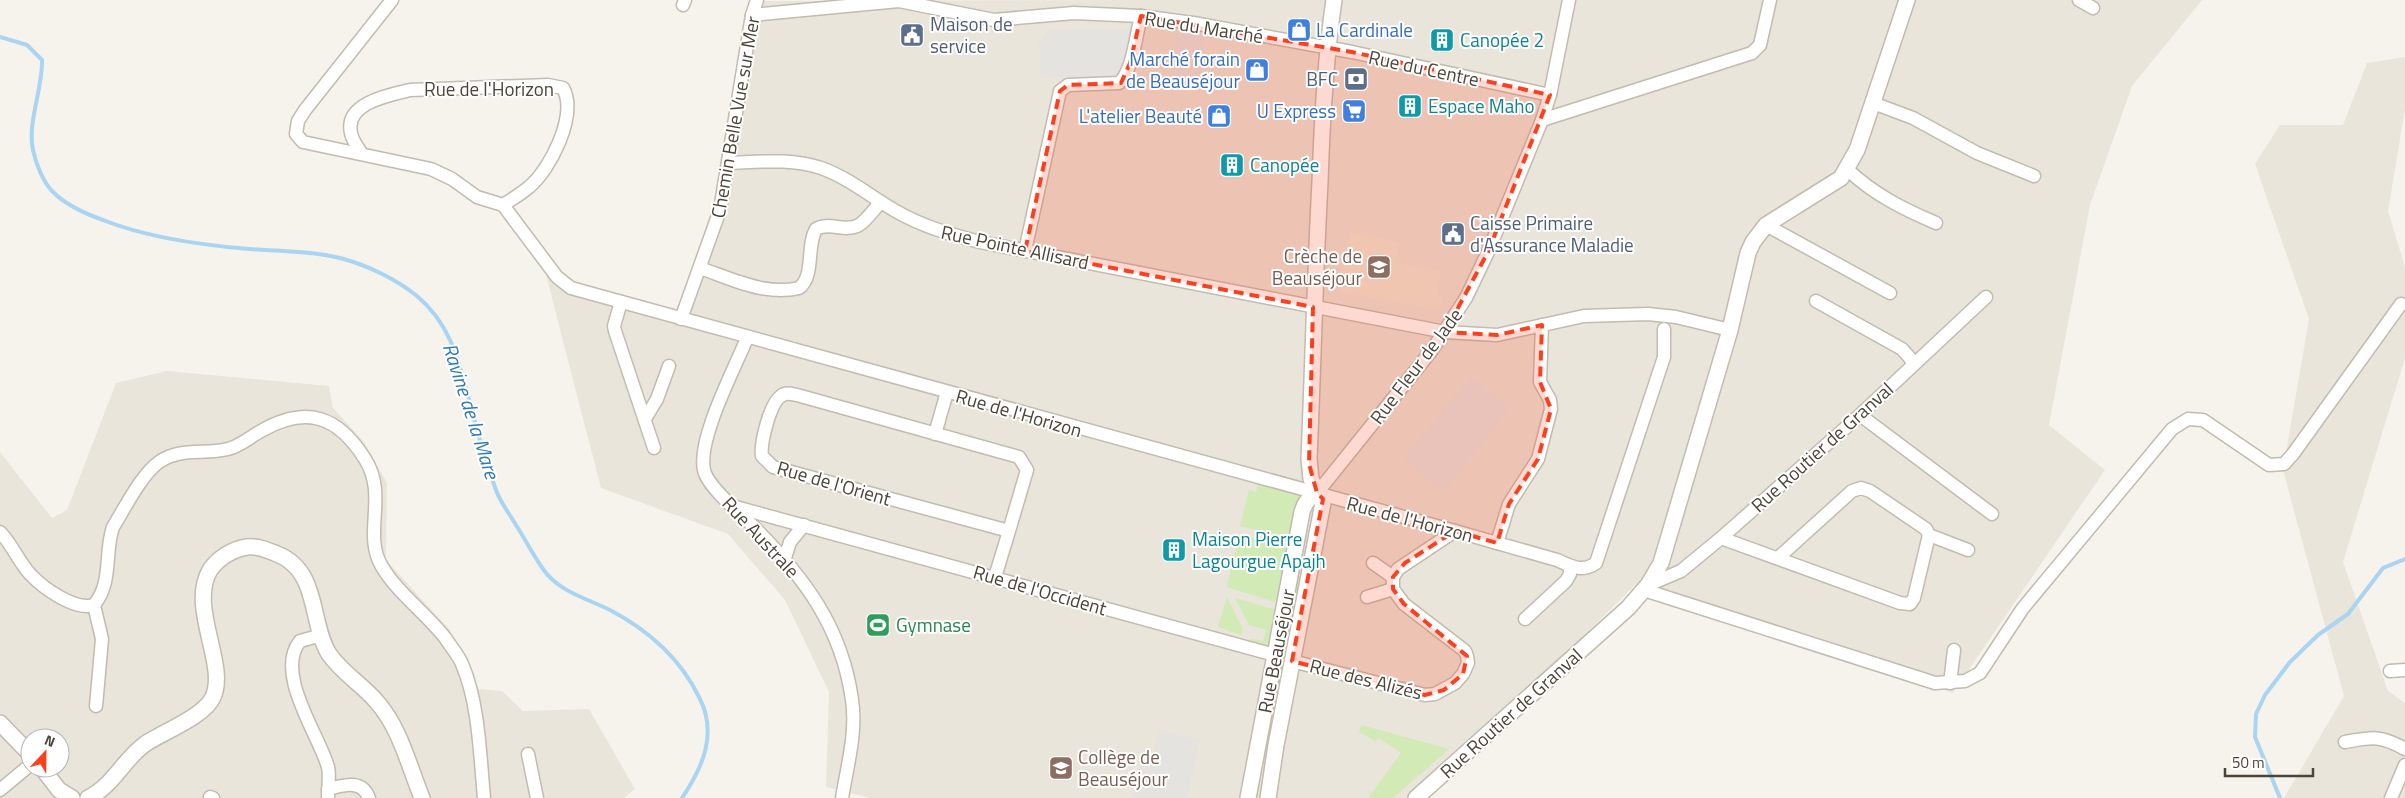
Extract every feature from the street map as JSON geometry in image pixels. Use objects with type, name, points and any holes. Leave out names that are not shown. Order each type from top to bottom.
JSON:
[{"type":"street","points":[[392,0],[298,121],[296,134],[303,142],[441,172],[478,197],[503,205]]},
{"type":"street","name":"Chemin Belle Vue sur Mer","points":[[681,319],[720,210],[752,15],[757,0]]},
{"type":"street","points":[[1317,493],[1309,464],[1313,307],[1327,49],[1334,0]]},
{"type":"street","name":"Rue Fleur de Jade","points":[[1317,493],[1445,332],[1466,298],[1488,252],[1542,120],[1550,95],[1569,0]]},
{"type":"street","points":[[1542,120],[1752,53],[1760,45],[1770,0]]},
{"type":"street","name":"Rue Routier de Granval","points":[[1416,798],[1628,608],[1646,588],[1661,563],[1730,330],[1748,252],[1766,224],[1831,186],[1847,169],[1857,150],[1908,0]]},
{"type":"street","points":[[2079,0],[2093,8]]},
{"type":"street","name":"Rue du Marché","points":[[752,15],[899,1],[984,19],[1074,13],[1141,16],[1193,23],[1327,49]]},
{"type":"street","points":[[1025,251],[1058,94],[1062,88],[1068,85],[1119,83],[1128,69],[1141,16]]},
{"type":"street","name":"Rue du Centre","points":[[1327,49],[1550,95]]},
{"type":"street","name":"Rue de l'Horizon","points":[[362,154],[351,134],[352,117],[357,110],[392,94],[410,90],[548,85],[563,88],[568,102],[558,146],[545,168],[530,186],[503,205],[564,284],[580,292],[1455,531],[1557,560],[1570,568]]},
{"type":"street","points":[[1873,103],[1912,118],[1977,153],[2034,176]]},
{"type":"street","name":"Rue Pointe Allisard","points":[[729,163],[778,161],[806,164],[834,173],[881,202],[929,228],[1025,251],[1445,332],[1497,335],[1584,316],[1661,314],[1730,330]]},
{"type":"street","points":[[1847,169],[1867,188],[1905,210],[1936,223]]},
{"type":"street","points":[[700,268],[759,288],[776,291],[799,288],[806,280],[812,237],[816,229],[823,226],[850,228],[857,226],[881,202]]},
{"type":"street","points":[[1766,224],[1890,293]]},
{"type":"street","name":"Rue Routier de Granval","points":[[1646,588],[1681,571],[1721,538],[1860,415],[1986,297]]},
{"type":"street","points":[[1816,301],[1902,349],[1913,365]]},
{"type":"street","points":[[621,302],[614,331],[646,419],[654,448]]},
{"type":"street","points":[[1646,588],[1935,683],[1965,681],[1980,673],[2023,608],[2140,466],[2178,424],[2188,419],[2203,420],[2269,465],[2284,464],[2401,304]]},
{"type":"street","points":[[1497,543],[1509,504],[1538,459],[1551,409],[1550,400],[1540,382],[1542,326]]},
{"type":"street","points":[[1525,619],[1566,581],[1570,568],[1589,568],[1596,563],[1664,357],[1664,330]]},
{"type":"street","name":"Rue Australe","points":[[747,338],[708,434],[703,453],[704,471],[721,496],[786,558],[821,608],[838,642],[852,701],[852,727],[842,798]]},
{"type":"street","points":[[646,419],[657,399],[670,366]]},
{"type":"street","points":[[935,434],[947,392]]},
{"type":"street","name":"Rue de l'Orient","points":[[995,577],[1026,477],[1027,470],[1024,463],[1011,454],[788,393],[781,396],[773,407],[761,449],[762,456],[767,462],[783,471],[1009,531]]},
{"type":"street","points":[[1860,415],[1992,514]]},
{"type":"street","points":[[0,532],[31,574],[42,584],[77,606],[88,608],[94,605],[106,587],[110,536],[113,527],[148,472],[158,462],[172,455],[187,451],[220,450],[235,447],[270,426],[304,416],[321,418],[332,423],[344,431],[372,470],[377,496],[374,539],[380,564],[445,638],[462,663],[472,695],[484,798]]},
{"type":"street","points":[[1721,538],[1779,557],[1900,603],[1910,604],[1914,598],[1929,536],[1926,530],[1870,491],[1861,488],[1852,491],[1779,557]]},
{"type":"street","name":"Rue Beauséjour","points":[[1248,798],[1302,512],[1304,504],[1310,496],[1317,493],[1322,498],[1323,503],[1292,661],[1268,798]]},
{"type":"street","name":"Rue de l'Occident","points":[[732,506],[1275,655]]},
{"type":"street","points":[[786,558],[790,542],[804,525]]},
{"type":"street","points":[[1367,597],[1393,583],[1398,569],[1405,563],[1455,531]]},
{"type":"street","points":[[1929,536],[1968,550]]},
{"type":"street","points":[[88,798],[110,783],[129,758],[146,744],[199,711],[213,698],[216,680],[203,600],[205,582],[216,562],[228,554],[239,549],[263,548],[280,555],[296,567],[307,582],[327,649],[336,663],[377,702],[384,712],[400,742],[422,798]]},
{"type":"street","name":"Rue des Alizés","points":[[1292,661],[1412,693],[1430,695],[1444,690],[1463,674],[1468,663],[1465,651],[1404,604],[1393,583],[1372,563]]},
{"type":"street","points":[[94,605],[102,639],[96,706]]},
{"type":"street","points":[[322,635],[300,641],[295,649],[293,666],[301,705],[328,768],[328,794],[349,784],[358,785],[366,791],[369,798]]},
{"type":"street","points":[[1950,683],[1954,650]]},
{"type":"street","points":[[2390,670],[2405,670]]},
{"type":"street","points":[[0,723],[20,744]]},
{"type":"street","points":[[2345,742],[2373,736],[2382,738],[2405,749]]},
{"type":"street","points":[[528,754],[537,798]]},
{"type":"street","points":[[2391,798],[2405,765]]},
{"type":"street","points":[[0,790],[20,773]]},
{"type":"street","points":[[50,778],[59,790],[72,798]]},
{"type":"highlighted area","points":[[1141,16],[1352,52],[1550,95],[1488,252],[1445,332],[1497,335],[1542,325],[1540,382],[1551,409],[1538,459],[1509,504],[1497,543],[1455,531],[1405,563],[1393,577],[1393,589],[1404,604],[1467,656],[1463,674],[1444,690],[1425,695],[1412,693],[1292,661],[1323,499],[1317,493],[1309,464],[1313,307],[1025,251],[1060,91],[1068,85],[1121,83],[1130,63]]},
{"type":"shaded area","points":[[2202,0],[2132,86],[2090,205],[2049,425],[2105,470],[1953,693],[1634,586],[1420,798],[870,798],[826,787],[829,692],[785,600],[728,534],[601,488],[546,275],[678,311],[718,191],[752,1]]},
{"type":"shaded area","points":[[1178,28],[1206,31],[1198,89],[1171,85]]},
{"type":"shaded area","points":[[1131,29],[1126,65],[1121,75],[1057,79],[1040,75],[1039,42],[1048,30]]},
{"type":"shaded area","points":[[2405,57],[2405,109],[2388,211],[2405,267],[2405,358],[2343,562],[2388,691],[2405,703],[2405,798],[2284,798],[2344,696],[2283,470],[2309,319],[2255,164],[2280,125],[2343,125],[2367,63]]},
{"type":"shaded area","name":"Crèche de Beauséjour","points":[[1350,232],[1399,243],[1395,262],[1441,272],[1436,296],[1444,298],[1437,309],[1339,292],[1341,247],[1347,248]]},
{"type":"shaded area","points":[[167,371],[329,386],[333,408],[364,442],[387,483],[386,560],[450,630],[478,689],[502,691],[523,711],[589,709],[635,789],[624,798],[0,798],[0,452],[52,518],[67,510],[116,383]]},
{"type":"shaded area","points":[[1470,375],[1510,409],[1444,492],[1404,458]]},
{"type":"shaded area","points":[[1159,730],[1200,740],[1187,798],[1132,798],[1141,758],[1152,760]]},
{"type":"green space","points":[[1258,484],[1296,493],[1300,496],[1290,538],[1240,526],[1249,490],[1256,492]]},
{"type":"green space","points":[[1239,534],[1284,546],[1289,552],[1279,599],[1274,602],[1227,587]]},
{"type":"green space","points":[[1300,559],[1305,560],[1270,740],[1266,739]]},
{"type":"green space","points":[[1227,597],[1243,630],[1241,635],[1218,627]]},
{"type":"green space","points":[[1235,598],[1276,610],[1271,643],[1265,647],[1247,642],[1252,639],[1263,641],[1266,630],[1249,625]]},
{"type":"green space","points":[[1361,725],[1449,749],[1393,798],[1368,798],[1401,753],[1379,738],[1375,741],[1359,732]]},
{"type":"waterway","name":"Ravine de la Mare","points":[[0,37],[27,45],[42,60],[42,71],[33,117],[33,150],[38,167],[46,183],[58,197],[70,205],[120,226],[174,240],[340,258],[391,278],[428,306],[445,329],[456,354],[484,455],[498,494],[543,569],[549,577],[565,589],[610,610],[650,636],[673,658],[699,697],[705,710],[707,724],[708,737],[706,749],[702,762],[682,798]]},
{"type":"waterway","points":[[2280,798],[2255,737],[2256,714],[2265,695],[2290,662],[2318,635],[2348,614],[2383,568],[2405,559]]},
{"type":"place","name":"La Cardinale","points":[[1299,30]]},
{"type":"place","name":"Maison de service","points":[[912,35]]},
{"type":"place","name":"Canopée 2","points":[[1442,40]]},
{"type":"place","name":"Marché forain de Beauséjour","points":[[1257,70]]},
{"type":"place","name":"BFC","points":[[1356,79]]},
{"type":"place","name":"Espace Maho","points":[[1410,106]]},
{"type":"place","name":"U Express","points":[[1354,111]]},
{"type":"place","name":"L'atelier Beauté","points":[[1219,116]]},
{"type":"place","name":"Canopée","points":[[1232,165]]},
{"type":"place","name":"Caisse Primaire d'Assurance Maladie","points":[[1453,234]]},
{"type":"place","name":"Crèche de Beauséjour","points":[[1379,267]]},
{"type":"place","name":"Maison Pierre Lagourgue Apajh","points":[[1174,550]]},
{"type":"place","name":"Gymnase","points":[[878,625]]},
{"type":"place","name":"Collège de Beauséjour","points":[[1061,768]]}]
